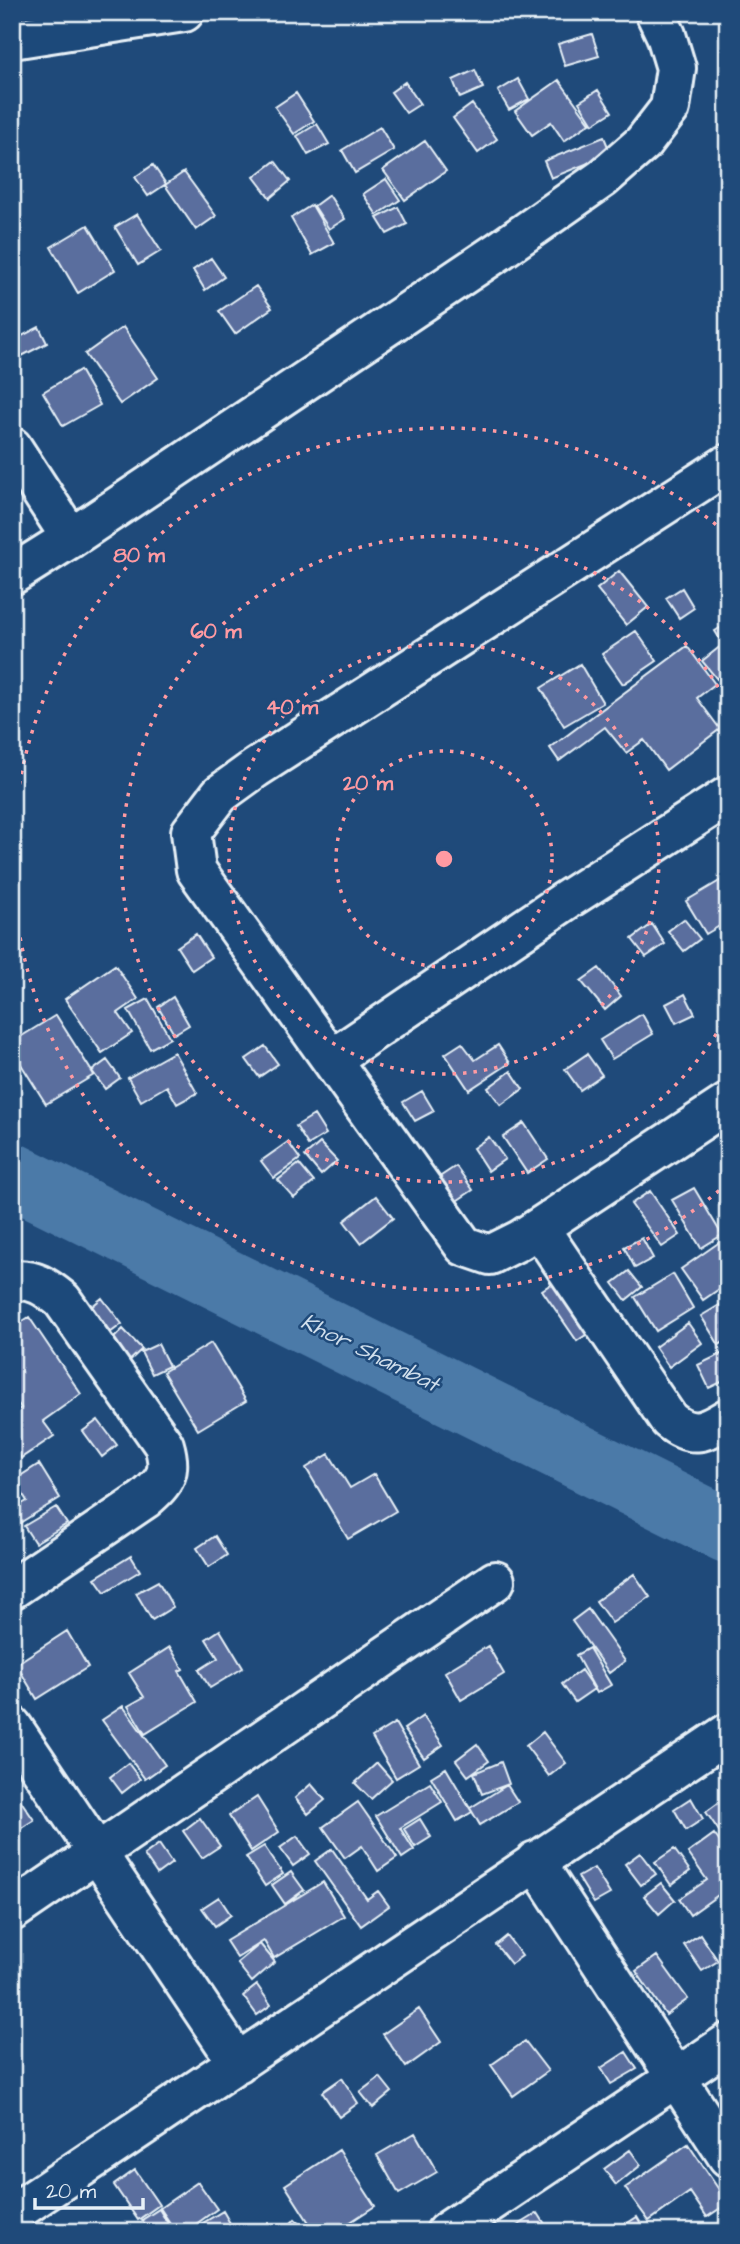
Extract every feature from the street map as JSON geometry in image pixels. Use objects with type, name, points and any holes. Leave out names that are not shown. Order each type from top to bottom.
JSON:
[{"type":"street","points":[[12,38],[184,12]]},
{"type":"street","points":[[12,575],[510,244],[603,178],[643,143],[670,108],[676,68],[666,35],[655,12]]},
{"type":"street","points":[[12,447],[71,538]]},
{"type":"street","points":[[728,464],[256,768],[220,794],[191,832],[196,870],[464,1246],[490,1255],[520,1240],[728,1103]]},
{"type":"street","points":[[332,1059],[565,901],[728,796]]},
{"type":"street","points":[[539,1228],[669,1420],[692,1433],[706,1430],[728,1418]]},
{"type":"street","points":[[12,1281],[19,1279],[40,1283],[62,1300],[164,1445],[169,1461],[161,1485],[145,1499],[12,1589]]},
{"type":"street","points":[[12,1911],[495,1581]]},
{"type":"street","points":[[12,1726],[238,2063]]},
{"type":"street","points":[[12,2214],[728,1733]]},
{"type":"street","points":[[535,1861],[728,2157]]},
{"type":"street","points":[[446,2232],[728,2043]]},
{"type":"building","points":[[592,34],[599,56],[565,66],[558,44]]},
{"type":"building","points":[[475,70],[483,88],[460,98],[453,80]]},
{"type":"building","points":[[518,79],[529,99],[509,110],[498,91]]},
{"type":"building","points":[[559,80],[590,123],[564,141],[551,122],[532,135],[515,111]]},
{"type":"building","points":[[405,82],[420,104],[406,113],[391,92]]},
{"type":"building","points":[[598,90],[612,112],[593,124],[579,102]]},
{"type":"building","points":[[296,93],[314,121],[294,134],[275,107]]},
{"type":"building","points":[[472,104],[497,139],[478,153],[453,118]]},
{"type":"building","points":[[317,124],[329,144],[308,155],[297,136]]},
{"type":"building","points":[[380,127],[394,150],[355,173],[342,150]]},
{"type":"building","points":[[604,137],[611,154],[551,178],[544,161]]},
{"type":"building","points":[[425,141],[446,171],[405,200],[383,170]]},
{"type":"building","points":[[275,161],[290,181],[270,198],[254,177]]},
{"type":"building","points":[[153,165],[166,184],[148,196],[135,177]]},
{"type":"building","points":[[184,172],[216,216],[196,230],[165,185]]},
{"type":"building","points":[[386,179],[400,200],[377,215],[363,194]]},
{"type":"building","points":[[329,195],[345,219],[329,229],[314,206]]},
{"type":"building","points":[[312,205],[334,243],[312,255],[291,218]]},
{"type":"building","points":[[398,207],[407,224],[387,234],[377,218]]},
{"type":"building","points":[[137,214],[161,251],[138,265],[115,227]]},
{"type":"building","points":[[88,225],[115,270],[78,293],[51,247]]},
{"type":"building","points":[[211,258],[224,277],[205,290],[193,270]]},
{"type":"building","points":[[256,286],[272,308],[235,334],[219,311]]},
{"type":"building","points":[[39,327],[47,343],[12,361],[12,341]]},
{"type":"building","points":[[123,327],[158,378],[120,404],[85,354]]},
{"type":"building","points":[[80,370],[100,405],[63,426],[43,392]]},
{"type":"building","points":[[619,571],[648,607],[626,625],[597,589]]},
{"type":"building","points":[[682,588],[694,608],[679,618],[666,598]]},
{"type":"building","points":[[728,623],[728,645],[725,647],[715,631]]},
{"type":"building","points":[[636,631],[657,661],[623,684],[602,654]]},
{"type":"building","points":[[722,645],[728,651],[728,670],[717,679],[702,661]]},
{"type":"building","points":[[687,646],[715,684],[697,698],[720,729],[666,770],[644,740],[626,753],[605,727],[559,761],[550,748]]},
{"type":"building","points":[[580,664],[603,703],[564,726],[541,688]]},
{"type":"building","points":[[728,876],[728,921],[706,934],[686,901]]},
{"type":"building","points":[[684,919],[700,939],[684,951],[668,931]]},
{"type":"building","points":[[652,924],[665,944],[646,957],[632,939]]},
{"type":"building","points":[[196,934],[211,957],[192,970],[177,947]]},
{"type":"building","points":[[115,965],[138,999],[118,1013],[132,1033],[102,1053],[65,999]]},
{"type":"building","points":[[599,968],[621,996],[605,1010],[581,981]]},
{"type":"building","points":[[685,994],[695,1014],[676,1023],[666,1004]]},
{"type":"building","points":[[173,997],[189,1025],[174,1034],[158,1007]]},
{"type":"building","points":[[148,999],[170,1038],[150,1049],[128,1010]]},
{"type":"building","points":[[642,1014],[653,1034],[612,1059],[600,1040]]},
{"type":"building","points":[[56,1015],[94,1075],[46,1104],[12,1050],[12,1042]]},
{"type":"building","points":[[462,1043],[475,1060],[498,1045],[510,1063],[469,1090],[445,1054]]},
{"type":"building","points":[[265,1046],[278,1064],[259,1077],[246,1059]]},
{"type":"building","points":[[174,1052],[197,1093],[177,1104],[167,1086],[141,1101],[128,1078]]},
{"type":"building","points":[[587,1054],[602,1075],[580,1090],[565,1069]]},
{"type":"building","points":[[107,1060],[120,1078],[105,1089],[92,1071]]},
{"type":"building","points":[[511,1071],[523,1089],[501,1105],[488,1088]]},
{"type":"building","points":[[422,1091],[434,1111],[415,1121],[403,1102]]},
{"type":"building","points":[[314,1115],[326,1134],[308,1145],[296,1126]]},
{"type":"building","points":[[524,1123],[548,1159],[527,1173],[503,1137]]},
{"type":"building","points":[[489,1137],[505,1159],[488,1171],[473,1148]]},
{"type":"building","points":[[288,1142],[300,1159],[274,1178],[261,1161]]},
{"type":"building","points":[[320,1143],[337,1161],[321,1175],[305,1156]]},
{"type":"building","points":[[299,1164],[314,1182],[294,1198],[278,1180]]},
{"type":"building","points":[[456,1166],[473,1190],[455,1202],[438,1178]]},
{"type":"building","points":[[694,1188],[722,1235],[701,1248],[672,1200]]},
{"type":"building","points":[[650,1191],[680,1235],[662,1247],[631,1204]]},
{"type":"building","points":[[376,1196],[393,1218],[361,1243],[344,1221]]},
{"type":"building","points":[[642,1238],[653,1258],[635,1268],[624,1247]]},
{"type":"building","points":[[724,1239],[728,1244],[728,1283],[703,1300],[681,1269]]},
{"type":"building","points":[[580,1265],[615,1315],[577,1341],[542,1290]]},
{"type":"building","points":[[629,1271],[642,1287],[626,1300],[613,1283]]},
{"type":"building","points":[[673,1274],[693,1308],[656,1331],[635,1297]]},
{"type":"building","points":[[102,1298],[122,1324],[103,1338],[84,1313]]},
{"type":"building","points":[[728,1300],[728,1339],[719,1345],[701,1316]]},
{"type":"building","points":[[29,1317],[81,1394],[43,1421],[54,1436],[21,1458],[12,1445],[12,1414],[21,1408],[12,1395],[12,1328]]},
{"type":"building","points":[[688,1323],[702,1343],[669,1367],[655,1347]]},
{"type":"building","points":[[123,1329],[142,1349],[122,1368],[103,1349]]},
{"type":"building","points":[[211,1343],[246,1401],[198,1430],[163,1372]]},
{"type":"building","points":[[158,1344],[169,1366],[152,1374],[141,1352]]},
{"type":"building","points":[[725,1352],[728,1358],[728,1379],[709,1388],[698,1365]]},
{"type":"building","points":[[98,1420],[117,1445],[102,1457],[83,1431]]},
{"type":"building","points":[[329,1454],[350,1488],[374,1474],[396,1511],[348,1539],[306,1468]]},
{"type":"building","points":[[39,1464],[60,1498],[15,1526],[12,1522],[12,1510],[27,1501],[14,1480]]},
{"type":"building","points":[[56,1507],[67,1524],[35,1543],[24,1526]]},
{"type":"building","points":[[215,1536],[227,1555],[209,1567],[197,1548]]},
{"type":"building","points":[[131,1556],[140,1571],[105,1592],[95,1578]]},
{"type":"building","points":[[634,1574],[650,1597],[612,1623],[596,1601]]},
{"type":"building","points":[[158,1581],[173,1607],[152,1620],[136,1593]]},
{"type":"building","points":[[588,1609],[625,1661],[609,1673],[572,1621]]},
{"type":"building","points":[[220,1630],[243,1668],[210,1688],[199,1670],[218,1658],[206,1639]]},
{"type":"building","points":[[67,1631],[88,1667],[37,1699],[16,1664]]},
{"type":"building","points":[[488,1646],[504,1674],[461,1700],[445,1672]]},
{"type":"building","points":[[170,1647],[183,1669],[179,1671],[197,1702],[145,1734],[128,1706],[144,1697],[129,1673]]},
{"type":"building","points":[[589,1648],[611,1685],[597,1693],[576,1655]]},
{"type":"building","points":[[581,1670],[594,1689],[575,1702],[562,1684]]},
{"type":"building","points":[[123,1706],[165,1765],[145,1779],[102,1720]]},
{"type":"building","points":[[423,1716],[443,1745],[424,1758],[404,1729]]},
{"type":"building","points":[[395,1723],[419,1764],[396,1778],[372,1737]]},
{"type":"building","points":[[543,1732],[566,1763],[549,1776],[526,1746]]},
{"type":"building","points":[[477,1744],[489,1761],[468,1776],[456,1760]]},
{"type":"building","points":[[501,1762],[509,1784],[482,1794],[474,1773]]},
{"type":"building","points":[[128,1763],[140,1779],[122,1793],[110,1777]]},
{"type":"building","points":[[377,1763],[392,1780],[371,1799],[355,1783]]},
{"type":"building","points":[[446,1768],[472,1812],[457,1821],[431,1777]]},
{"type":"building","points":[[430,1783],[442,1802],[400,1828],[414,1850],[402,1858],[376,1816]]},
{"type":"building","points":[[311,1784],[325,1800],[308,1814],[295,1798]]},
{"type":"building","points":[[507,1785],[518,1802],[480,1825],[470,1808]]},
{"type":"building","points":[[12,1788],[34,1820],[12,1834]]},
{"type":"building","points":[[257,1797],[279,1832],[251,1851],[229,1816]]},
{"type":"building","points":[[691,1798],[703,1819],[686,1830],[674,1809]]},
{"type":"building","points":[[725,1798],[728,1801],[728,1844],[706,1812]]},
{"type":"building","points":[[358,1802],[397,1858],[378,1871],[362,1846],[345,1858],[323,1827]]},
{"type":"building","points":[[200,1818],[220,1846],[202,1858],[183,1831]]},
{"type":"building","points":[[420,1819],[431,1837],[415,1847],[404,1829]]},
{"type":"building","points":[[714,1834],[728,1853],[728,1888],[690,1915],[679,1899],[707,1880],[688,1853]]},
{"type":"building","points":[[297,1836],[310,1854],[293,1866],[280,1848]]},
{"type":"building","points":[[159,1844],[172,1863],[157,1874],[144,1855]]},
{"type":"building","points":[[264,1846],[283,1874],[265,1886],[246,1857]]},
{"type":"building","points":[[332,1849],[367,1899],[378,1891],[389,1906],[361,1926],[315,1861]]},
{"type":"building","points":[[674,1849],[690,1871],[671,1885],[655,1862]]},
{"type":"building","points":[[640,1853],[656,1874],[641,1885],[625,1864]]},
{"type":"building","points":[[594,1868],[610,1894],[594,1903],[578,1877]]},
{"type":"building","points":[[291,1872],[304,1890],[285,1904],[272,1885]]},
{"type":"building","points":[[323,1882],[344,1916],[274,1958],[264,1941],[237,1958],[226,1941]]},
{"type":"building","points":[[661,1883],[675,1900],[659,1914],[644,1896]]},
{"type":"building","points":[[219,1897],[231,1915],[215,1926],[202,1908]]},
{"type":"building","points":[[700,1934],[718,1961],[702,1971],[684,1945]]},
{"type":"building","points":[[507,1936],[522,1956],[511,1964],[496,1945]]},
{"type":"building","points":[[260,1944],[275,1962],[252,1982],[237,1963]]},
{"type":"building","points":[[657,1956],[688,1999],[666,2015],[636,1971]]},
{"type":"building","points":[[257,1985],[271,2005],[257,2015],[243,1996]]},
{"type":"building","points":[[419,2009],[441,2042],[406,2067],[383,2034]]},
{"type":"building","points":[[525,2041],[548,2071],[513,2096],[491,2065]]},
{"type":"building","points":[[626,2052],[637,2069],[611,2084],[601,2068]]},
{"type":"building","points":[[380,2077],[392,2092],[373,2108],[360,2092]]},
{"type":"building","points":[[342,2078],[358,2103],[339,2117],[322,2092]]},
{"type":"building","points":[[415,2133],[437,2172],[399,2194],[377,2155]]},
{"type":"building","points":[[688,2144],[728,2203],[707,2217],[690,2192],[649,2221],[625,2188]]},
{"type":"building","points":[[339,2150],[375,2206],[335,2232],[315,2232],[285,2185]]},
{"type":"building","points":[[630,2150],[641,2165],[616,2185],[604,2169]]},
{"type":"building","points":[[135,2170],[159,2205],[138,2220],[114,2185]]},
{"type":"building","points":[[198,2182],[217,2209],[185,2232],[176,2232],[160,2208]]},
{"type":"building","points":[[159,2209],[173,2232],[150,2232],[142,2220]]},
{"type":"building","points":[[223,2211],[235,2232],[188,2232]]},
{"type":"building","points":[[538,2213],[550,2232],[520,2232],[517,2226]]},
{"type":"building","points":[[637,2217],[646,2232],[614,2232]]},
{"type":"building","points":[[295,2219],[308,2232],[283,2232]]},
{"type":"waterway","name":"Khor Shambat","points":[[12,1175],[728,1531]]}]
